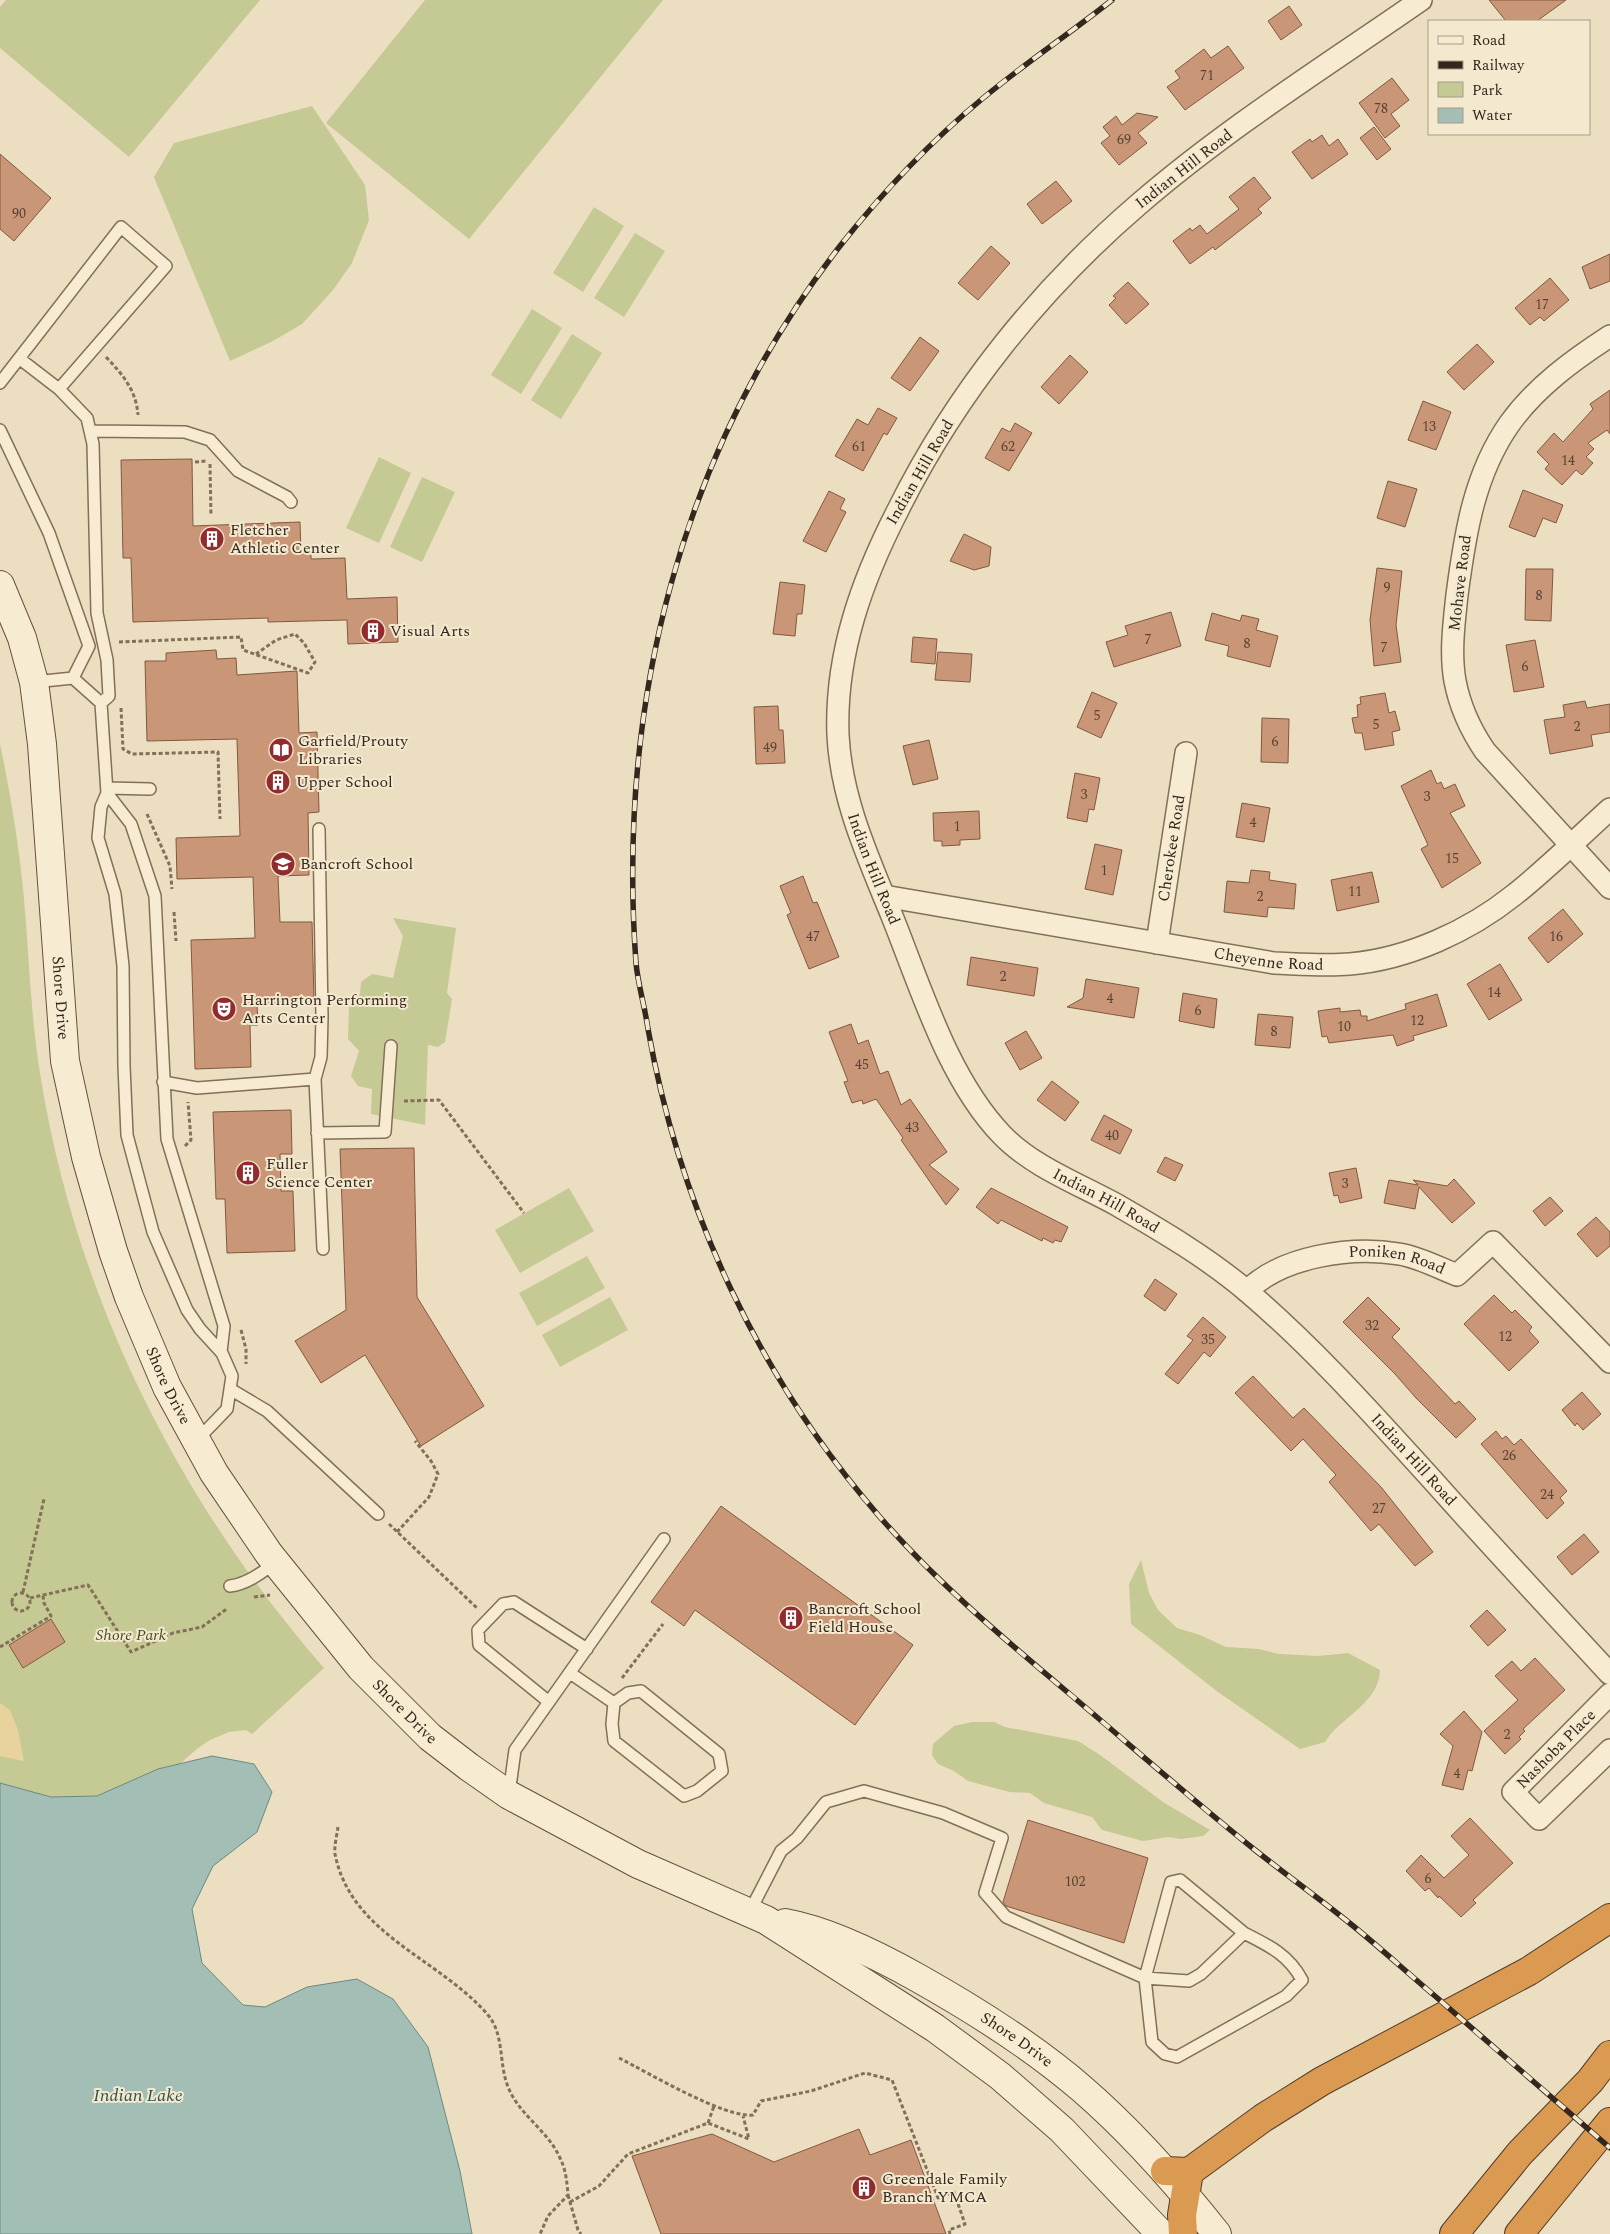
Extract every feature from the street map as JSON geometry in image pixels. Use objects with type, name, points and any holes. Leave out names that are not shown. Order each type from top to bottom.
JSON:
[{"type":"highway","points":[[1183,2234],[1180,2179],[1263,2118],[1322,2081],[1529,1971],[1610,1918]]},
{"type":"highway","points":[[1454,2234],[1520,2153],[1590,2081],[1610,2055]]},
{"type":"highway","points":[[1519,2234],[1610,2122]]},
{"type":"main road","name":"Shore Drive","points":[[0,585],[22,638],[34,682],[42,744],[65,1061],[86,1157],[112,1251],[167,1387],[196,1441],[241,1514],[276,1562],[361,1668],[430,1737],[509,1795],[638,1864],[757,1917],[935,2028],[1000,2076],[1062,2130],[1161,2234]]},
{"type":"main road","name":"Shore Drive","points":[[757,1917],[797,1925],[894,1964],[966,2007],[1044,2058],[1080,2087],[1180,2179],[1218,2234]]},
{"type":"street","name":"Indian Hill Road","points":[[1421,0],[1228,135],[1146,198],[1056,282],[1010,336],[933,444],[907,490],[870,566],[847,639],[840,686],[838,739],[845,786],[857,830],[949,1055],[974,1100],[1001,1134],[1027,1156],[1176,1240],[1221,1270],[1297,1336],[1343,1381],[1610,1674]]},
{"type":"street","name":"Mohave Road","points":[[1610,336],[1570,363],[1542,387],[1511,422],[1491,454],[1478,486],[1469,517],[1454,623],[1453,662],[1459,699],[1474,735],[1509,779],[1610,888]]},
{"type":"street","name":"Cherokee Road","points":[[1157,943],[1186,753]]},
{"type":"street","name":"Cheyenne Road","points":[[884,896],[1274,962],[1307,965],[1352,964],[1385,958],[1420,947],[1452,934],[1482,916],[1513,896],[1610,809]]},
{"type":"street","name":"Poniken Road","points":[[1247,1292],[1262,1279],[1298,1263],[1333,1254],[1356,1252],[1401,1254],[1457,1275],[1494,1242],[1610,1362]]},
{"type":"street","name":"Nashoba Place","points":[[1610,1694],[1513,1792],[1539,1819],[1610,1750]]},
{"type":"lane","points":[[0,383],[121,227],[166,266],[59,389]]},
{"type":"lane","points":[[20,359],[59,389],[87,418],[93,444],[97,613],[107,660],[109,696],[101,703]]},
{"type":"lane","points":[[0,430],[49,533],[89,646],[73,678]]},
{"type":"lane","points":[[90,432],[185,432],[210,440],[238,471],[287,497],[291,502]]},
{"type":"lane","points":[[34,682],[73,678],[101,703],[107,791],[101,807],[98,838],[115,894],[123,966],[127,1135],[154,1232],[187,1310],[200,1329],[221,1352],[232,1376],[227,1409],[196,1441]]},
{"type":"lane","points":[[107,791],[150,789]]},
{"type":"lane","points":[[107,791],[131,824],[155,896],[167,1139],[224,1326],[221,1352]]},
{"type":"lane","points":[[320,829],[322,1016],[321,1056],[315,1079],[323,1249]]},
{"type":"lane","points":[[317,1133],[385,1132],[391,1046]]},
{"type":"lane","points":[[163,1082],[196,1088],[315,1079]]},
{"type":"lane","points":[[230,1389],[267,1411],[378,1514]]},
{"type":"lane","points":[[509,1795],[515,1750],[664,1540]]},
{"type":"lane","points":[[230,1586],[237,1585],[258,1575],[276,1562]]},
{"type":"lane","points":[[549,1702],[479,1645],[478,1630],[503,1604],[514,1602],[587,1649]]},
{"type":"lane","points":[[570,1673],[610,1701]]},
{"type":"lane","points":[[641,1691],[719,1754],[722,1771],[697,1791],[684,1796],[614,1741],[610,1701],[628,1693],[641,1691]]},
{"type":"lane","points":[[757,1917],[781,1851],[797,1838],[826,1802],[864,1792],[943,1813],[1002,1838],[985,1893],[1006,1917],[1145,1978],[1189,1981],[1201,1974],[1244,1933]]},
{"type":"lane","points":[[1180,1880],[1244,1933],[1276,1949],[1295,1967],[1302,1980],[1286,1996],[1177,2057],[1165,2054],[1152,2042],[1145,1978],[1171,1882],[1180,1880]]},
{"type":"path","points":[[95,347],[131,386],[136,398],[139,431]]},
{"type":"path","points":[[195,462],[209,461],[211,516]]},
{"type":"path","points":[[118,632],[121,643]]},
{"type":"path","points":[[103,643],[241,637],[243,650],[308,673],[315,662],[304,643],[295,634],[276,640],[256,654]]},
{"type":"path","points":[[121,704],[123,749],[132,754],[218,752],[220,819]]},
{"type":"path","points":[[147,814],[170,866],[172,895]]},
{"type":"path","points":[[173,904],[176,951]]},
{"type":"path","points":[[181,1151],[191,1140],[188,1090],[185,1086]]},
{"type":"path","points":[[387,1100],[439,1100],[524,1213]]},
{"type":"path","points":[[239,1322],[246,1349],[246,1368]]},
{"type":"path","points":[[397,1532],[429,1497],[438,1474],[431,1460],[415,1441]]},
{"type":"path","points":[[23,1592],[44,1500]]},
{"type":"path","points":[[378,1514],[489,1618]]},
{"type":"path","points":[[30,1598],[88,1585],[131,1652],[173,1633],[202,1627],[228,1608]]},
{"type":"path","points":[[23,1592],[14,1596],[12,1601],[12,1606],[16,1610],[23,1611],[29,1606],[30,1598]]},
{"type":"path","points":[[23,1592],[30,1598]]},
{"type":"path","points":[[248,1598],[271,1594]]},
{"type":"path","points":[[0,1647],[51,1616],[44,1603],[43,1595]]},
{"type":"path","points":[[610,1701],[663,1624]]},
{"type":"path","points":[[338,1827],[334,1852],[345,1886],[368,1919],[445,1977],[490,2017],[498,2036],[507,2084],[516,2102],[560,2156],[566,2174],[568,2195],[578,2230],[581,2234]]},
{"type":"path","points":[[619,2058],[714,2106],[743,2116],[753,2115],[761,2101],[811,2091],[865,2073],[892,2080],[938,2198],[954,2192],[965,2224],[948,2230],[950,2234]]},
{"type":"path","points":[[708,2123],[714,2106]]},
{"type":"path","points":[[570,2202],[599,2186],[628,2154],[708,2123],[749,2139],[743,2116]]},
{"type":"path","points":[[540,2234],[548,2216],[568,2195]]},
{"type":"green space","points":[[6,0],[260,0],[129,157],[0,48],[0,7]]},
{"type":"green space","points":[[425,0],[663,0],[469,239],[326,123]]},
{"type":"green space","points":[[312,106],[365,185],[369,220],[352,263],[333,290],[302,324],[273,341],[230,361],[154,177],[174,143]]},
{"type":"green space","points":[[594,207],[624,226],[583,292],[553,273]]},
{"type":"green space","points":[[635,233],[665,251],[624,317],[594,298]]},
{"type":"green space","points":[[532,309],[562,328],[521,394],[491,375]]},
{"type":"green space","points":[[572,334],[602,353],[561,419],[531,400]]},
{"type":"green space","points":[[379,457],[411,473],[379,543],[346,528]]},
{"type":"green space","points":[[422,477],[455,492],[422,562],[390,547]]},
{"type":"green space","name":"Shore Park","points":[[0,744],[21,870],[34,1027],[40,1073],[56,1155],[78,1236],[106,1314],[140,1390],[179,1464],[223,1535],[271,1603],[324,1668],[252,1734],[246,1730],[229,1732],[210,1740],[174,1769],[151,1782],[73,1803],[0,1787]]},
{"type":"green space","points":[[393,918],[456,928],[447,993],[452,999],[445,1042],[438,1047],[428,1045],[425,1125],[371,1114],[372,1089],[358,1086],[351,1076],[359,1051],[348,1039],[349,1005],[360,994],[361,982],[372,974],[393,978],[403,936]]},
{"type":"green space","points":[[569,1188],[594,1231],[520,1273],[495,1230]]},
{"type":"green space","points":[[587,1256],[605,1288],[537,1326],[519,1293]]},
{"type":"green space","points":[[610,1297],[628,1330],[560,1367],[542,1335]]},
{"type":"green space","points":[[1141,1560],[1149,1593],[1158,1610],[1177,1628],[1200,1635],[1226,1647],[1259,1649],[1279,1654],[1318,1656],[1348,1653],[1380,1670],[1378,1682],[1373,1692],[1325,1742],[1300,1749],[1218,1692],[1131,1624],[1129,1584]]},
{"type":"green space","points":[[972,1722],[994,1722],[1005,1727],[1078,1741],[1163,1802],[1210,1830],[1203,1836],[1181,1839],[1168,1837],[1143,1841],[1102,1830],[1092,1817],[1044,1803],[1030,1793],[1010,1792],[968,1781],[954,1771],[938,1764],[932,1755],[933,1744],[954,1726]]},
{"type":"sand","points":[[0,1703],[10,1710],[18,1730],[24,1761],[0,1756]]},
{"type":"water","name":"Indian Lake","points":[[212,1756],[254,1764],[272,1792],[257,1832],[213,1866],[192,1909],[202,1963],[243,2005],[265,2007],[307,1987],[357,1979],[393,1999],[428,2047],[460,2171],[472,2234],[0,2234],[0,1783],[51,1797],[97,1796],[158,1769]]},
{"type":"building","points":[[1489,0],[1566,0],[1538,20],[1505,20]]},
{"type":"building","points":[[1289,6],[1302,25],[1281,40],[1268,21]]},
{"type":"building","points":[[1228,46],[1244,68],[1185,110],[1167,87],[1180,78],[1175,71],[1204,49],[1211,58]]},
{"type":"building","points":[[1392,78],[1409,100],[1391,114],[1400,126],[1385,138],[1359,103]]},
{"type":"building","points":[[1137,113],[1158,117],[1138,133],[1147,143],[1119,165],[1101,143],[1110,136],[1103,127],[1116,116],[1122,125]]},
{"type":"building","points":[[1374,127],[1391,149],[1377,160],[1360,138]]},
{"type":"building","points":[[1322,135],[1329,146],[1338,139],[1348,154],[1312,179],[1292,152],[1310,139],[1312,142]]},
{"type":"building","points":[[0,154],[51,198],[14,241],[0,229]]},
{"type":"building","points":[[1254,177],[1271,198],[1258,209],[1262,213],[1215,250],[1213,247],[1190,264],[1173,241],[1190,228],[1192,231],[1200,225],[1207,234],[1239,209],[1229,197]]},
{"type":"building","points":[[1056,181],[1072,201],[1042,224],[1027,204]]},
{"type":"building","points":[[991,246],[1010,263],[978,300],[958,283]]},
{"type":"building","points":[[1610,254],[1610,281],[1590,289],[1582,267]]},
{"type":"building","points":[[1550,278],[1569,300],[1544,321],[1540,317],[1530,325],[1515,308]]},
{"type":"building","points":[[1128,282],[1149,304],[1126,324],[1109,305],[1116,298],[1113,296]]},
{"type":"building","points":[[920,337],[939,351],[910,391],[891,378]]},
{"type":"building","points":[[1477,344],[1494,362],[1464,390],[1447,372]]},
{"type":"building","points":[[1070,355],[1088,372],[1059,404],[1041,387]]},
{"type":"building","points":[[1610,390],[1610,434],[1607,430],[1588,443],[1594,449],[1586,457],[1593,463],[1582,475],[1576,470],[1562,485],[1545,469],[1549,464],[1537,452],[1554,433],[1563,442],[1593,409],[1590,404]]},
{"type":"building","points":[[1423,401],[1451,412],[1436,450],[1408,440]]},
{"type":"building","points":[[878,408],[897,418],[887,435],[884,433],[863,471],[835,456],[857,419],[868,425]]},
{"type":"building","points":[[1015,423],[1032,433],[1009,471],[985,458],[1002,428],[1010,432]]},
{"type":"building","name":"Fletcher Athletic Center","points":[[192,459],[193,526],[300,522],[301,552],[311,552],[311,559],[345,558],[347,599],[397,597],[398,642],[348,644],[347,620],[268,622],[268,618],[133,622],[131,558],[123,558],[121,460]]},
{"type":"building","points":[[1388,481],[1417,489],[1405,527],[1377,518]]},
{"type":"building","points":[[1523,490],[1563,505],[1556,523],[1543,518],[1535,537],[1509,527]]},
{"type":"building","points":[[829,491],[845,499],[840,509],[846,512],[826,552],[803,541]]},
{"type":"building","points":[[964,534],[991,547],[989,566],[974,570],[950,561]]},
{"type":"building","points":[[1377,568],[1402,571],[1396,625],[1401,662],[1374,666],[1370,620]]},
{"type":"building","points":[[1526,569],[1553,569],[1551,621],[1525,620]]},
{"type":"building","points":[[780,582],[805,585],[802,614],[797,614],[795,636],[773,634]]},
{"type":"building","points":[[1171,612],[1181,646],[1114,667],[1106,642],[1128,635],[1125,626]]},
{"type":"building","points":[[1212,613],[1240,621],[1242,615],[1259,619],[1256,630],[1278,636],[1270,667],[1227,656],[1229,646],[1205,640]]},
{"type":"building","points":[[913,637],[937,639],[935,664],[911,662]]},
{"type":"building","points":[[1535,640],[1544,687],[1514,692],[1506,645]]},
{"type":"building","name":"Upper School","points":[[216,650],[217,659],[236,658],[237,675],[297,671],[299,733],[317,732],[319,812],[308,813],[309,875],[278,876],[280,922],[312,922],[314,1002],[257,1004],[258,1025],[250,1025],[251,1067],[195,1069],[191,940],[255,938],[253,877],[177,879],[176,838],[240,836],[237,739],[147,741],[145,661],[166,661],[166,653]]},
{"type":"building","points":[[938,652],[972,654],[970,682],[935,680]]},
{"type":"building","points":[[1092,692],[1117,703],[1101,738],[1077,727]]},
{"type":"building","points":[[1385,693],[1389,713],[1395,711],[1400,730],[1392,732],[1394,745],[1365,750],[1362,733],[1355,733],[1352,718],[1358,717],[1357,705],[1361,704],[1360,697]]},
{"type":"building","points":[[1585,701],[1587,708],[1610,704],[1610,732],[1591,735],[1593,746],[1550,754],[1544,720],[1565,717],[1563,705]]},
{"type":"building","points":[[778,706],[779,730],[783,730],[785,763],[756,764],[754,707]]},
{"type":"building","points":[[1262,718],[1289,719],[1288,763],[1261,762]]},
{"type":"building","points":[[929,740],[938,779],[913,785],[903,746]]},
{"type":"building","points":[[1431,770],[1437,784],[1441,782],[1444,789],[1455,784],[1465,806],[1450,813],[1481,863],[1442,888],[1421,849],[1428,845],[1401,786]]},
{"type":"building","points":[[1075,773],[1100,778],[1094,810],[1089,809],[1087,822],[1067,818]]},
{"type":"building","points":[[1242,803],[1270,808],[1264,842],[1236,837]]},
{"type":"building","points":[[979,811],[980,839],[960,840],[960,845],[942,846],[942,841],[934,841],[933,813]]},
{"type":"building","points":[[1095,844],[1122,850],[1113,895],[1085,889]]},
{"type":"building","points":[[1251,870],[1270,872],[1269,880],[1296,884],[1294,909],[1268,907],[1267,917],[1224,912],[1227,881],[1249,883]]},
{"type":"building","points":[[1372,872],[1379,902],[1337,911],[1331,880]]},
{"type":"building","points":[[803,876],[813,903],[817,902],[839,957],[809,969],[787,915],[791,913],[780,886]]},
{"type":"building","points":[[1563,909],[1583,934],[1548,963],[1528,938]]},
{"type":"building","points":[[971,957],[1038,968],[1034,996],[967,985]]},
{"type":"building","points":[[1500,964],[1522,1000],[1489,1020],[1467,984]]},
{"type":"building","points":[[1086,979],[1139,988],[1134,1018],[1067,1007],[1083,998]]},
{"type":"building","points":[[1183,993],[1217,999],[1214,1028],[1179,1021]]},
{"type":"building","points":[[1437,994],[1447,1026],[1413,1036],[1414,1040],[1397,1046],[1393,1035],[1329,1043],[1327,1036],[1322,1037],[1318,1011],[1340,1008],[1340,1012],[1360,1010],[1361,1016],[1367,1016],[1367,1021],[1406,1009],[1405,1004]]},
{"type":"building","points":[[1258,1014],[1293,1017],[1290,1048],[1255,1045]]},
{"type":"building","points":[[851,1024],[858,1044],[868,1040],[880,1074],[888,1071],[901,1105],[910,1099],[947,1152],[929,1165],[959,1189],[946,1205],[901,1140],[903,1138],[876,1099],[863,1104],[862,1100],[852,1103],[844,1082],[848,1081],[829,1032]]},
{"type":"building","points":[[1026,1031],[1042,1058],[1020,1070],[1005,1043]]},
{"type":"building","points":[[1052,1081],[1079,1102],[1065,1121],[1037,1100]]},
{"type":"building","name":"Fuller Science Center","points":[[291,1110],[292,1154],[280,1154],[281,1191],[293,1191],[295,1251],[227,1253],[225,1199],[216,1199],[213,1112]]},
{"type":"building","points":[[1104,1115],[1132,1130],[1120,1154],[1091,1140]]},
{"type":"building","points":[[414,1148],[417,1297],[484,1406],[421,1446],[365,1355],[321,1383],[295,1341],[346,1310],[340,1149]]},
{"type":"building","points":[[1165,1157],[1183,1165],[1175,1181],[1157,1172]]},
{"type":"building","points":[[1356,1168],[1362,1198],[1340,1203],[1338,1195],[1334,1196],[1329,1173]]},
{"type":"building","points":[[1454,1179],[1475,1203],[1452,1223],[1419,1187],[1415,1209],[1384,1203],[1389,1180],[1418,1185],[1413,1180],[1447,1186]]},
{"type":"building","points":[[991,1188],[1068,1227],[1061,1242],[1055,1240],[1053,1243],[1043,1238],[1042,1241],[1001,1220],[998,1224],[976,1207]]},
{"type":"building","points":[[1550,1197],[1563,1211],[1545,1226],[1533,1211]]},
{"type":"building","points":[[1596,1217],[1610,1232],[1610,1246],[1597,1257],[1577,1234]]},
{"type":"building","points":[[1155,1279],[1177,1294],[1165,1311],[1144,1296]]},
{"type":"building","points":[[1494,1295],[1512,1313],[1515,1310],[1532,1327],[1529,1331],[1539,1342],[1509,1371],[1464,1324]]},
{"type":"building","points":[[1368,1297],[1400,1329],[1392,1337],[1455,1404],[1459,1401],[1476,1419],[1456,1438],[1343,1322]]},
{"type":"building","points":[[1203,1317],[1226,1337],[1210,1357],[1204,1352],[1178,1384],[1165,1374],[1193,1340],[1187,1336]]},
{"type":"building","points":[[1253,1376],[1293,1418],[1304,1408],[1381,1487],[1433,1552],[1415,1566],[1379,1524],[1371,1531],[1329,1482],[1336,1475],[1303,1439],[1291,1451],[1235,1393]]},
{"type":"building","points":[[1582,1392],[1601,1414],[1583,1430],[1577,1423],[1575,1426],[1562,1410]]},
{"type":"building","points":[[1496,1431],[1502,1439],[1506,1436],[1514,1445],[1521,1439],[1567,1491],[1560,1498],[1564,1503],[1547,1519],[1481,1444]]},
{"type":"building","name":"Bancroft School Field House","points":[[721,1506],[913,1645],[855,1725],[695,1610],[684,1626],[651,1602]]},
{"type":"building","points":[[1584,1534],[1599,1552],[1572,1575],[1557,1557]]},
{"type":"building","points":[[1487,1610],[1506,1630],[1488,1646],[1470,1626]]},
{"type":"building","points":[[51,1619],[65,1642],[23,1668],[9,1645]]},
{"type":"building","points":[[1535,1658],[1565,1690],[1523,1729],[1525,1731],[1519,1737],[1521,1739],[1505,1754],[1484,1731],[1518,1700],[1495,1676],[1512,1661],[1521,1671]]},
{"type":"building","points":[[1464,1711],[1482,1732],[1472,1771],[1468,1770],[1463,1790],[1442,1785],[1453,1746],[1440,1734]]},
{"type":"building","points":[[1470,1818],[1513,1863],[1473,1900],[1476,1903],[1461,1917],[1429,1888],[1425,1891],[1406,1871],[1421,1855],[1444,1878],[1469,1855],[1451,1836]]},
{"type":"building","points":[[1028,1820],[1148,1858],[1124,1943],[1006,1906],[1003,1902]]},
{"type":"building","name":"Greendale Family Branch YMCA","points":[[859,2129],[870,2155],[911,2140],[946,2234],[661,2234],[632,2156],[712,2134],[774,2162]]},
{"type":"railway","points":[[1112,0],[963,115],[907,169],[856,226],[785,325],[738,409],[700,495],[671,585],[650,677],[637,771],[633,866],[636,963],[662,1096],[681,1162],[704,1226],[730,1288],[762,1349],[797,1407],[836,1463],[879,1516],[925,1565],[1000,1635],[1233,1832],[1366,1936],[1610,2148]]},
{"type":"place","name":"Fletcher Athletic Center","points":[[212,539]]},
{"type":"place","name":"Visual Arts","points":[[373,631]]},
{"type":"place","name":"Garfield/Prouty Libraries","points":[[281,750]]},
{"type":"place","name":"Upper School","points":[[278,782]]},
{"type":"place","name":"Bancroft School","points":[[283,864]]},
{"type":"place","name":"Harrington Performing Arts Center","points":[[224,1009]]},
{"type":"place","name":"Fuller Science Center","points":[[248,1173]]},
{"type":"place","name":"Bancroft School Field House","points":[[791,1618]]},
{"type":"place","name":"Greendale Family Branch YMCA","points":[[864,2188]]}]
